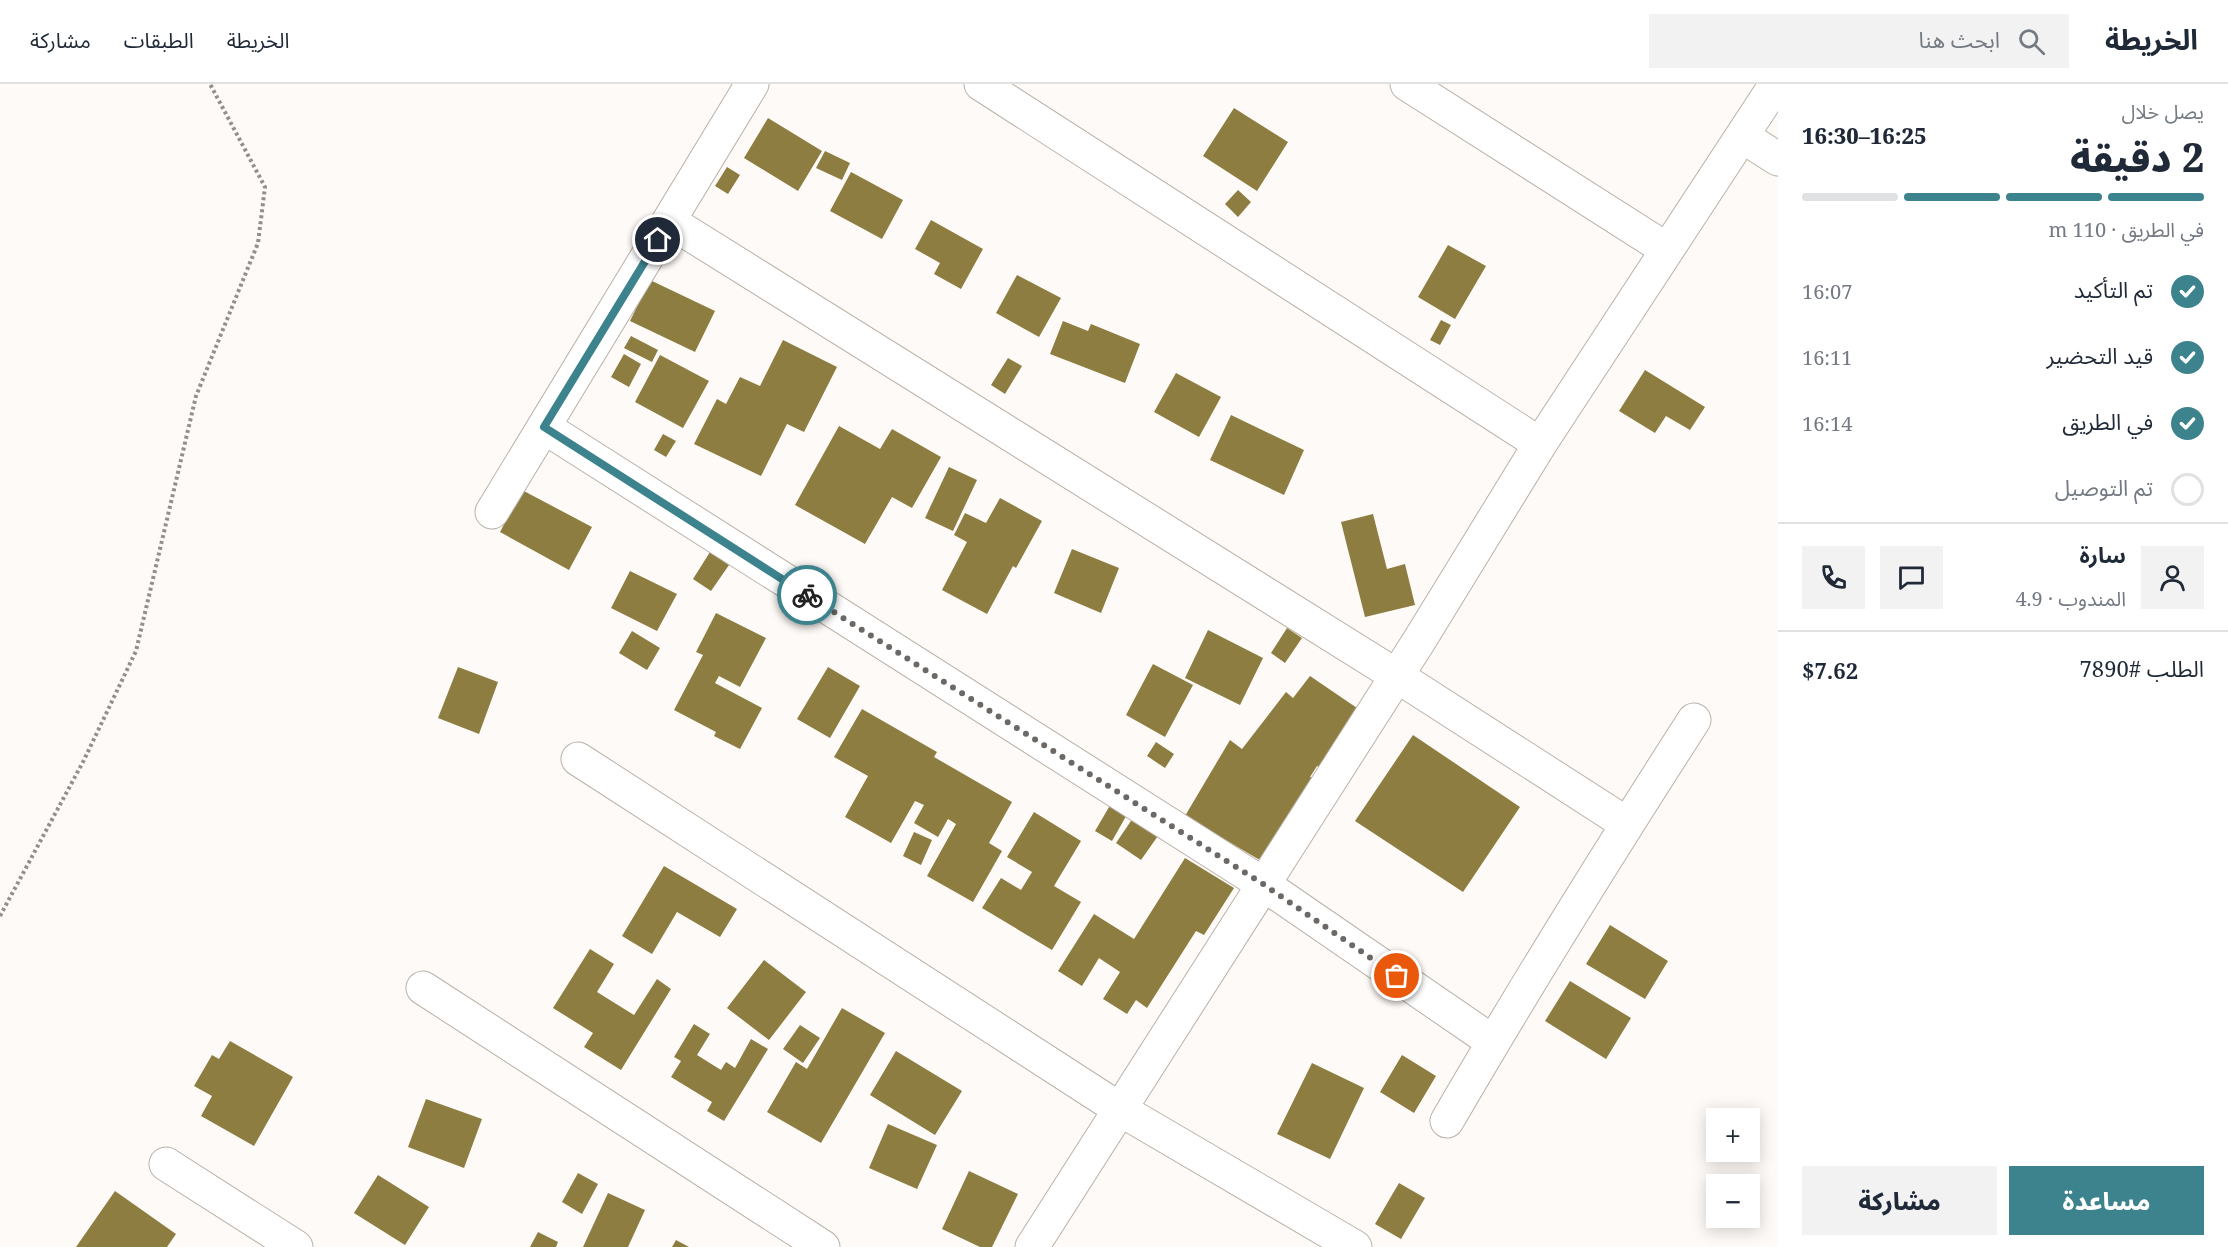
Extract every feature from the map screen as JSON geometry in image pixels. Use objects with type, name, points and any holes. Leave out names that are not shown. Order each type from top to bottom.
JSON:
[{"type":"street","points":[[492,512],[752,84]]},
{"type":"street","points":[[981,84],[1540,444]]},
{"type":"street","points":[[1407,84],[1666,249]]},
{"type":"street","points":[[1032,1247],[1397,676],[1540,444],[1776,84]]},
{"type":"street","points":[[1742,136],[1778,159]]},
{"type":"street","points":[[669,221],[1397,676],[1627,824]]},
{"type":"street","points":[[544,427],[1263,884],[1494,1041]]},
{"type":"street","points":[[1447,1121],[1627,824],[1694,720]]},
{"type":"street","points":[[578,759],[1121,1110],[1355,1247]]},
{"type":"street","points":[[423,988],[824,1247]]},
{"type":"street","points":[[166,1164],[258,1237],[296,1247]]},
{"type":"path","points":[[0,916],[83,762],[136,651],[196,396],[258,243],[265,187],[210,84]]},
{"type":"building","points":[[1234,108],[1288,142],[1257,191],[1203,156]]},
{"type":"building","points":[[768,118],[822,151],[798,191],[744,158]]},
{"type":"building","points":[[825,151],[850,163],[842,180],[816,168]]},
{"type":"building","points":[[727,167],[740,175],[728,194],[715,186]]},
{"type":"building","points":[[851,172],[903,200],[882,239],[830,211]]},
{"type":"building","points":[[1238,190],[1251,202],[1238,217],[1225,204]]},
{"type":"building","points":[[931,220],[983,249],[961,289],[934,274],[940,263],[915,249]]},
{"type":"building","points":[[1448,245],[1486,266],[1455,319],[1418,297]]},
{"type":"building","points":[[1017,275],[1061,298],[1039,337],[996,313]]},
{"type":"building","points":[[650,280],[715,311],[695,352],[630,321]]},
{"type":"building","points":[[1441,320],[1451,325],[1440,345],[1430,340]]},
{"type":"building","points":[[1063,321],[1088,331],[1091,324],[1140,344],[1125,383],[1050,354]]},
{"type":"building","points":[[631,336],[658,350],[652,362],[624,348]]},
{"type":"building","points":[[783,340],[837,367],[804,432],[787,424],[761,476],[694,444],[717,399],[726,404],[740,377],[760,386]]},
{"type":"building","points":[[624,354],[641,364],[629,387],[611,377]]},
{"type":"building","points":[[660,355],[709,381],[683,428],[635,402]]},
{"type":"building","points":[[1008,358],[1022,366],[1005,394],[991,385]]},
{"type":"building","points":[[1645,370],[1705,407],[1690,430],[1666,416],[1655,433],[1619,411]]},
{"type":"building","points":[[1176,373],[1221,397],[1199,437],[1154,412]]},
{"type":"building","points":[[1231,415],[1304,450],[1284,495],[1210,460]]},
{"type":"building","points":[[839,426],[880,449],[892,429],[941,457],[912,508],[892,497],[865,544],[795,505]]},
{"type":"building","points":[[663,434],[676,441],[666,457],[654,450]]},
{"type":"building","points":[[949,467],[977,480],[953,531],[925,518]]},
{"type":"building","points":[[522,490],[592,527],[569,570],[500,532]]},
{"type":"building","points":[[1000,498],[1042,521],[1016,568],[1013,566],[987,614],[942,590],[967,542],[954,535],[965,513],[986,523]]},
{"type":"building","points":[[1373,514],[1387,569],[1405,564],[1415,605],[1365,617],[1341,522]]},
{"type":"building","points":[[1072,549],[1119,568],[1101,613],[1054,593]]},
{"type":"building","points":[[710,552],[729,565],[711,591],[693,579]]},
{"type":"building","points":[[630,571],[677,594],[657,631],[611,608]]},
{"type":"building","points":[[716,613],[766,638],[740,687],[719,676],[715,683],[762,708],[740,749],[714,736],[716,732],[674,710],[703,655],[696,652]]},
{"type":"building","points":[[1287,628],[1302,638],[1285,663],[1271,653]]},
{"type":"building","points":[[1208,630],[1263,658],[1240,705],[1185,678]]},
{"type":"building","points":[[632,631],[660,648],[647,670],[619,653]]},
{"type":"building","points":[[1153,664],[1193,685],[1165,737],[1126,715]]},
{"type":"building","points":[[458,667],[498,682],[479,734],[438,718]]},
{"type":"building","points":[[828,667],[860,686],[830,738],[797,719]]},
{"type":"building","points":[[1310,676],[1357,708],[1325,769],[1317,766],[1310,777],[1320,782],[1272,858],[1258,859],[1185,816],[1230,740],[1242,749],[1286,692],[1293,698]]},
{"type":"building","points":[[862,709],[937,752],[934,757],[1012,802],[989,843],[1002,851],[973,902],[927,876],[956,824],[948,819],[938,837],[914,823],[924,805],[915,801],[891,843],[845,817],[868,776],[834,757]]},
{"type":"building","points":[[1413,735],[1520,807],[1463,892],[1355,821]]},
{"type":"building","points":[[1156,742],[1174,754],[1165,768],[1147,756]]},
{"type":"building","points":[[1112,802],[1129,811],[1112,841],[1095,831]]},
{"type":"building","points":[[1034,812],[1081,841],[1054,886],[1081,902],[1052,950],[982,908],[1001,878],[1021,890],[1032,872],[1007,857]]},
{"type":"building","points":[[1135,815],[1160,833],[1141,860],[1116,843]]},
{"type":"building","points":[[914,832],[932,840],[921,865],[903,856]]},
{"type":"building","points":[[1185,858],[1234,888],[1204,935],[1196,931],[1147,1008],[1136,1000],[1127,1014],[1103,999],[1120,972],[1099,958],[1082,986],[1058,971],[1094,914],[1134,939]]},
{"type":"building","points":[[664,866],[737,909],[720,937],[677,912],[652,954],[622,936]]},
{"type":"building","points":[[1610,925],[1668,961],[1645,999],[1586,964]]},
{"type":"building","points":[[590,949],[614,964],[597,992],[634,1015],[657,979],[671,989],[621,1070],[584,1047],[593,1033],[553,1008]]},
{"type":"building","points":[[764,960],[806,992],[769,1040],[727,1008]]},
{"type":"building","points":[[1570,981],[1631,1018],[1606,1059],[1545,1021]]},
{"type":"building","points":[[842,1008],[885,1033],[821,1143],[767,1112],[796,1062],[807,1069]]},
{"type":"building","points":[[694,1024],[710,1034],[697,1055],[721,1070],[726,1062],[735,1068],[751,1039],[768,1049],[724,1121],[707,1111],[712,1102],[671,1077],[681,1061],[674,1057]]},
{"type":"building","points":[[800,1025],[820,1038],[803,1063],[783,1049]]},
{"type":"building","points":[[230,1041],[293,1077],[254,1146],[201,1116],[212,1096],[194,1086],[212,1055],[219,1059]]},
{"type":"building","points":[[896,1051],[962,1091],[935,1135],[870,1095]]},
{"type":"building","points":[[1402,1055],[1436,1076],[1414,1113],[1380,1092]]},
{"type":"building","points":[[1312,1063],[1364,1088],[1330,1159],[1277,1134]]},
{"type":"building","points":[[426,1099],[482,1119],[464,1168],[408,1147]]},
{"type":"building","points":[[888,1124],[937,1145],[917,1189],[869,1168]]},
{"type":"building","points":[[969,1171],[1018,1194],[992,1247],[980,1247],[942,1229]]},
{"type":"building","points":[[578,1173],[598,1184],[582,1214],[562,1202]]},
{"type":"building","points":[[378,1175],[429,1207],[405,1245],[354,1213]]},
{"type":"building","points":[[1399,1183],[1425,1198],[1401,1239],[1375,1224]]},
{"type":"building","points":[[115,1191],[176,1234],[167,1247],[76,1247]]},
{"type":"building","points":[[608,1193],[645,1210],[628,1247],[583,1247]]},
{"type":"building","points":[[538,1232],[558,1242],[556,1247],[530,1247]]},
{"type":"building","points":[[676,1240],[689,1247],[672,1247]]},
{"type":"way so far","points":[[807,595],[1263,884],[1397,976]]},
{"type":"route","points":[[658,240],[544,427],[807,595]]}]
